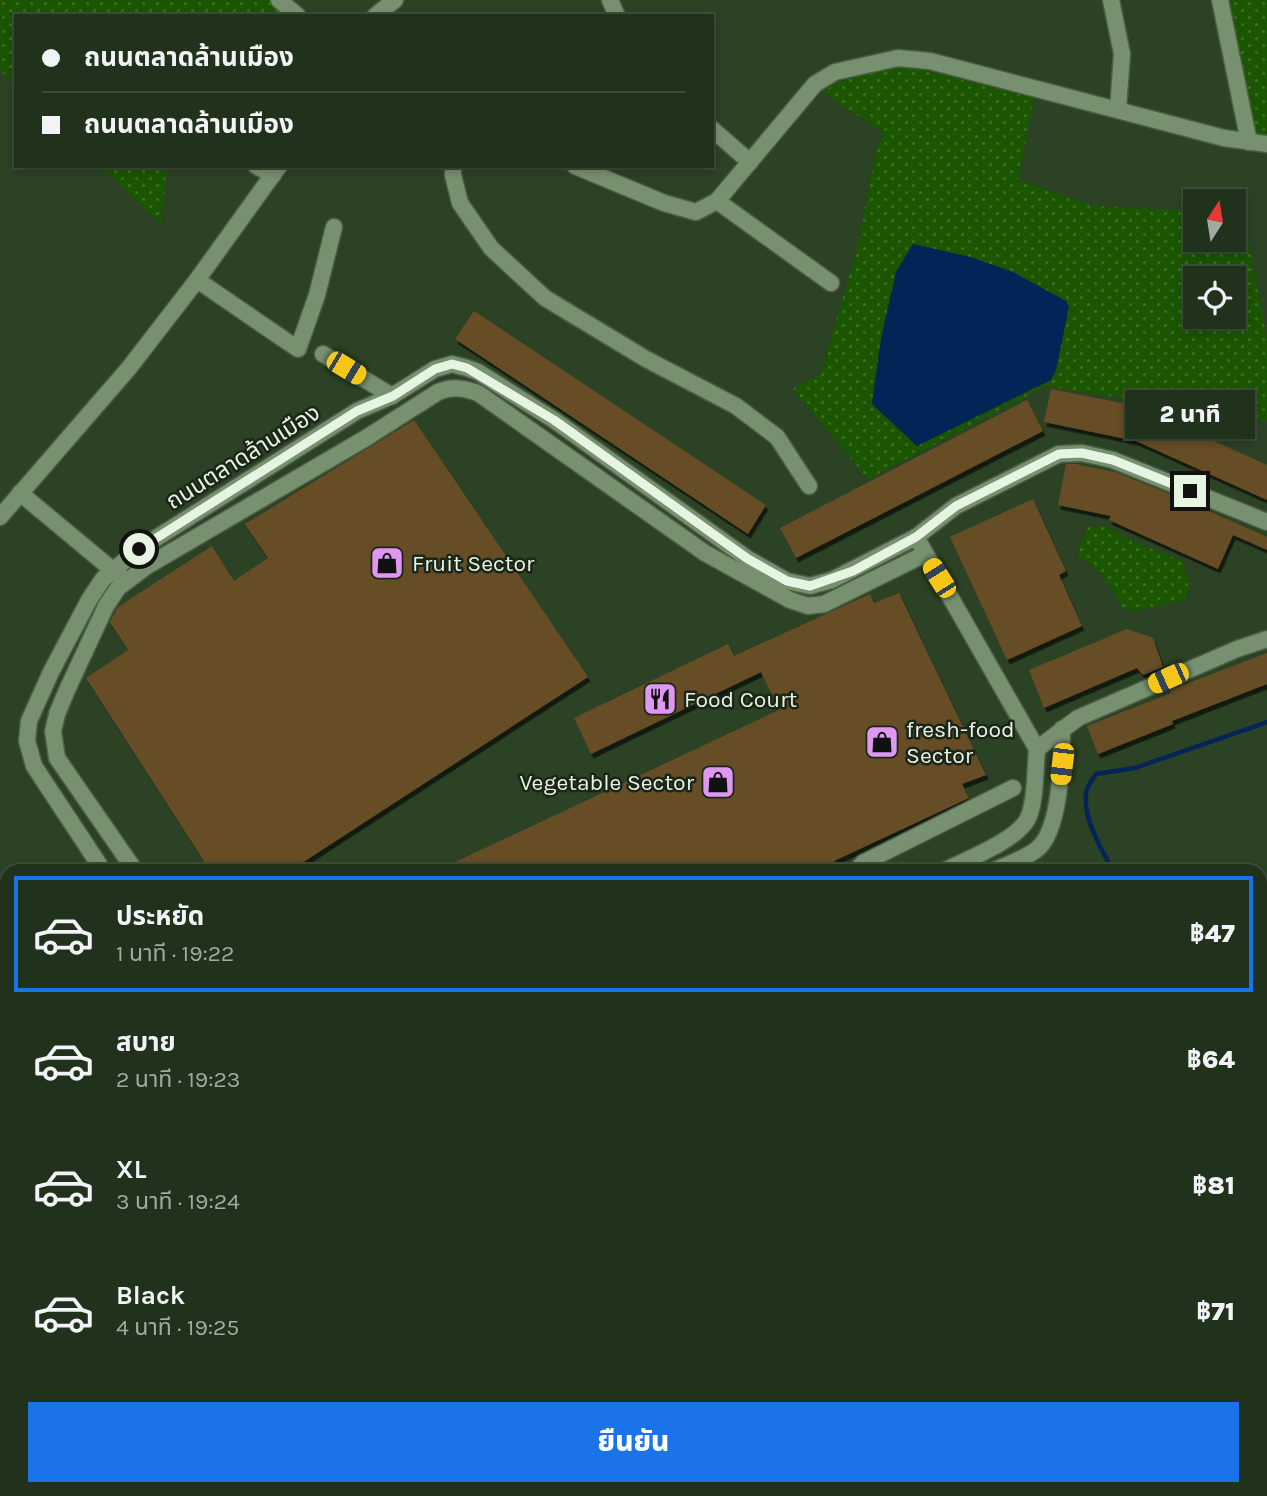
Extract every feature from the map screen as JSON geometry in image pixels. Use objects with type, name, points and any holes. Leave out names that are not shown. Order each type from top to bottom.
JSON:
[{"type":"street","points":[[279,0],[296,14]]},
{"type":"street","points":[[378,14],[395,0]]},
{"type":"street","points":[[1111,0],[1122,54],[1118,110]]},
{"type":"street","points":[[1220,0],[1249,142]]},
{"type":"street","points":[[580,168],[664,203],[696,212],[717,201],[815,84],[835,72],[898,58],[930,61],[1224,138],[1267,144]]},
{"type":"street","points":[[714,131],[750,162]]},
{"type":"street","points":[[453,168],[460,203],[483,237],[491,248],[545,299],[646,359],[736,406],[777,437],[809,486]]},
{"type":"street","points":[[0,517],[129,368],[276,171]]},
{"type":"street","points":[[717,201],[831,282]]},
{"type":"street","points":[[197,280],[298,349],[317,295],[334,227]]},
{"type":"street","points":[[323,354],[393,396]]},
{"type":"street","name":"ถนนตลาดล้านเมือง","points":[[130,864],[57,758],[53,731],[57,713],[106,606],[118,588],[120,576],[139,549],[357,411],[393,396],[435,369],[452,364],[478,372],[554,420],[748,559],[787,581],[810,586],[832,580],[916,537],[956,506],[1059,454],[1082,453],[1113,460],[1267,522]]},
{"type":"street","name":"ถนนตลาดล้านเมือง","points":[[99,864],[34,766],[27,740],[29,721],[51,672],[103,579],[147,566],[449,387],[460,387],[478,393],[705,553],[790,600],[808,606],[824,604],[925,554]]},
{"type":"street","points":[[357,411],[373,433]]},
{"type":"street","points":[[20,494],[120,576]]},
{"type":"street","points":[[220,498],[234,515]]},
{"type":"street","points":[[916,537],[1037,749],[1028,819],[1011,836],[957,864]]},
{"type":"street","points":[[1037,749],[1078,718],[1212,659],[1267,639]]},
{"type":"street","points":[[1008,864],[1037,850],[1047,836],[1060,783],[1062,729]]},
{"type":"street","points":[[56,799],[75,784]]},
{"type":"street","points":[[862,864],[1013,788]]},
{"type":"green space","points":[[0,0],[280,0],[287,14],[14,14],[14,83],[0,70]]},
{"type":"green space","points":[[1229,0],[1267,0],[1267,137],[1253,138]]},
{"type":"green space","points":[[904,65],[1034,98],[1018,180],[1093,206],[1183,210],[1183,252],[1246,252],[1246,230],[1267,338],[1267,421],[1046,386],[868,479],[793,389],[821,374],[858,245],[877,147],[884,133],[823,92],[838,82]]},
{"type":"green space","points":[[102,168],[167,168],[161,224]]},
{"type":"green space","points":[[1089,526],[1108,527],[1128,539],[1182,561],[1190,586],[1185,600],[1136,611],[1123,608],[1104,579],[1078,556],[1080,543]]},
{"type":"water","points":[[913,244],[970,257],[1013,272],[1066,301],[1069,307],[1056,370],[1051,380],[917,446],[872,404],[881,339],[896,272]]},
{"type":"building","points":[[474,311],[766,505],[748,534],[455,339]]},
{"type":"building","points":[[1051,389],[1136,406],[1267,465],[1267,500],[1136,441],[1044,422]]},
{"type":"building","points":[[1027,400],[1043,431],[796,558],[780,528]]},
{"type":"building","name":"Fruit Sector","points":[[414,420],[588,677],[300,864],[206,864],[86,678],[128,650],[110,622],[118,607],[212,546],[234,581],[268,558],[245,524]]},
{"type":"building","points":[[1066,464],[1115,472],[1175,496],[1267,537],[1267,550],[1233,535],[1218,569],[1109,520],[1111,516],[1058,505]]},
{"type":"building","points":[[1033,499],[1066,571],[1059,575],[1082,626],[1007,660],[950,537]]},
{"type":"building","points":[[899,593],[986,775],[962,784],[969,798],[834,861],[835,864],[451,864],[779,710],[761,672],[591,754],[574,718],[728,644],[734,656],[870,594],[874,603]]},
{"type":"building","points":[[1127,629],[1153,638],[1163,667],[1143,675],[1137,668],[1044,708],[1029,670]]},
{"type":"building","points":[[1267,653],[1267,684],[1172,721],[1173,724],[1098,754],[1087,726],[1171,693],[1170,690]]},
{"type":"waterway","points":[[1110,864],[1093,832],[1087,810],[1087,789],[1096,774],[1135,768],[1267,722]]},
{"type":"place","name":"Fruit Sector","points":[[387,563]]},
{"type":"place","name":"Food Court","points":[[660,699]]},
{"type":"place","name":"fresh-food Sector","points":[[882,742]]},
{"type":"place","name":"Vegetable Sector","points":[[718,782]]},
{"type":"route","points":[[139,549],[357,411],[393,396],[435,369],[452,364],[478,372],[554,420],[748,559],[787,581],[810,586],[853,571],[916,537],[956,506],[1059,454],[1082,453],[1113,460],[1190,491]]}]
